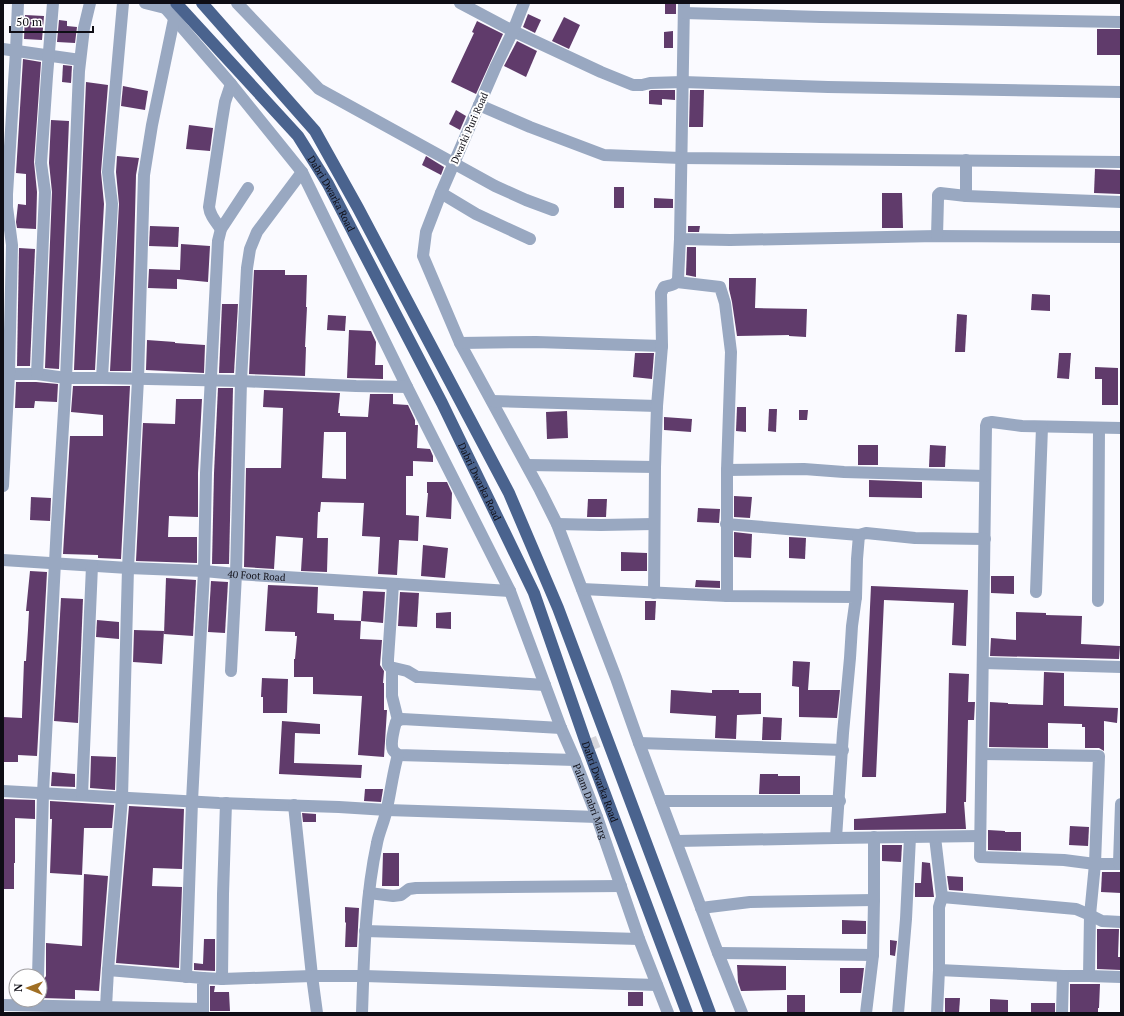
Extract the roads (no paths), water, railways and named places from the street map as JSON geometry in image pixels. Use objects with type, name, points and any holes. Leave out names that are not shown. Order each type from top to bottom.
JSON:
[{"type":"main road","name":"Dabri Dwarka Road","points":[[202,3],[315,131],[366,222],[508,493],[558,608],[710,1013]]},
{"type":"main road","name":"Dabri Dwarka Road","points":[[168,5],[298,136],[328,184],[442,403],[534,593],[587,746],[687,1013]]},
{"type":"street","points":[[3,486],[12,245],[7,207],[7,194],[18,3]]},
{"type":"street","points":[[37,374],[45,192],[41,163],[53,3]]},
{"type":"street","points":[[38,968],[43,794],[66,378],[78,71],[84,28],[90,3]]},
{"type":"street","points":[[102,378],[112,204],[108,172],[124,3]]},
{"type":"street","points":[[145,3],[168,5]]},
{"type":"street","points":[[460,3],[514,32],[608,76],[633,85],[683,82],[828,87],[1121,92]]},
{"type":"street","name":"Dwarki Puri Road","points":[[460,343],[423,256],[426,232],[441,193],[496,66],[514,32],[524,3]]},
{"type":"street","points":[[239,4],[319,89],[495,186],[553,210]]},
{"type":"street","name":"Palam Dabri Marg","points":[[168,5],[174,19],[231,84],[302,172],[407,387],[510,591],[561,728],[597,817],[639,939],[668,1013]]},
{"type":"street","points":[[677,282],[680,239],[684,8],[821,17],[1121,22]]},
{"type":"street","points":[[106,1007],[122,798],[128,568],[138,379],[144,175],[152,125],[174,19]]},
{"type":"street","points":[[3,49],[80,60]]},
{"type":"street","points":[[221,229],[212,217],[209,207],[225,102],[231,84]]},
{"type":"street","points":[[479,105],[530,127],[604,154],[682,158],[1121,162]]},
{"type":"street","points":[[966,160],[966,196]]},
{"type":"street","points":[[231,671],[236,574],[241,381],[247,268],[250,249],[257,232],[302,172]]},
{"type":"street","points":[[186,977],[192,801],[204,571],[206,473],[218,241],[221,229],[248,188]]},
{"type":"street","points":[[441,193],[476,214],[530,239]]},
{"type":"street","points":[[937,236],[938,195],[940,193],[966,196],[1121,202]]},
{"type":"street","points":[[680,239],[730,240],[937,236],[1121,237]]},
{"type":"street","points":[[654,593],[655,467],[657,406],[662,346],[661,293],[664,287],[674,285],[677,282],[720,287],[725,303],[731,352],[726,470],[726,596]]},
{"type":"street","points":[[662,346],[536,342],[460,343],[527,465],[556,524],[616,678],[701,908],[742,1013]]},
{"type":"street","points":[[6,374],[37,374],[66,378],[212,380],[407,387]]},
{"type":"street","points":[[492,401],[657,406]]},
{"type":"street","points":[[1121,428],[1042,427],[992,422],[987,423],[986,426],[980,857],[1064,860],[1095,864],[1120,864],[1121,804]]},
{"type":"street","points":[[1036,592],[1042,427]]},
{"type":"street","points":[[1098,601],[1099,428]]},
{"type":"street","points":[[527,465],[655,467]]},
{"type":"street","points":[[726,470],[804,469],[844,472],[985,476]]},
{"type":"street","points":[[556,524],[654,524]]},
{"type":"street","points":[[726,524],[859,535],[866,534],[915,538],[985,539]]},
{"type":"street","points":[[836,838],[840,801],[843,733],[852,626],[856,597],[859,535]]},
{"type":"street","name":"40 Foot Road","points":[[3,560],[204,571],[510,591]]},
{"type":"street","points":[[82,796],[92,566]]},
{"type":"street","points":[[393,584],[388,666],[407,671],[420,677],[545,685]]},
{"type":"street","points":[[582,589],[726,596],[856,597]]},
{"type":"street","points":[[983,663],[1121,667]]},
{"type":"street","points":[[392,668],[392,696],[398,720],[394,728],[392,746],[393,750],[398,755],[575,760]]},
{"type":"street","points":[[398,720],[561,728]]},
{"type":"street","points":[[639,743],[843,750]]},
{"type":"street","points":[[982,754],[1099,756],[1095,864],[1090,915],[1089,976]]},
{"type":"street","points":[[362,1013],[365,931],[369,894],[377,843],[387,810],[398,755]]},
{"type":"street","points":[[3,791],[226,803],[597,817]]},
{"type":"street","points":[[661,801],[840,801]]},
{"type":"street","points":[[222,979],[226,803]]},
{"type":"street","points":[[294,805],[317,1013]]},
{"type":"street","points":[[676,841],[980,836]]},
{"type":"street","points":[[866,1013],[872,955],[874,837]]},
{"type":"street","points":[[898,1013],[906,919],[910,837]]},
{"type":"street","points":[[935,837],[942,897],[939,907],[937,1013]]},
{"type":"street","points":[[369,894],[393,896],[400,895],[409,889],[416,888],[621,886]]},
{"type":"street","points":[[942,897],[1076,909],[1102,921],[1121,922]]},
{"type":"street","points":[[701,908],[750,902],[874,900]]},
{"type":"street","points":[[365,931],[639,939]]},
{"type":"street","points":[[718,953],[872,955]]},
{"type":"street","points":[[108,970],[222,979],[364,976],[657,985]]},
{"type":"street","points":[[938,970],[1063,976],[1121,977]]},
{"type":"street","points":[[1062,1013],[1063,976]]},
{"type":"street","points":[[48,1007],[84,1010],[106,1007],[126,1010],[203,1011],[202,978]]},
{"type":"tunnel","points":[[587,746],[607,738]]}]
